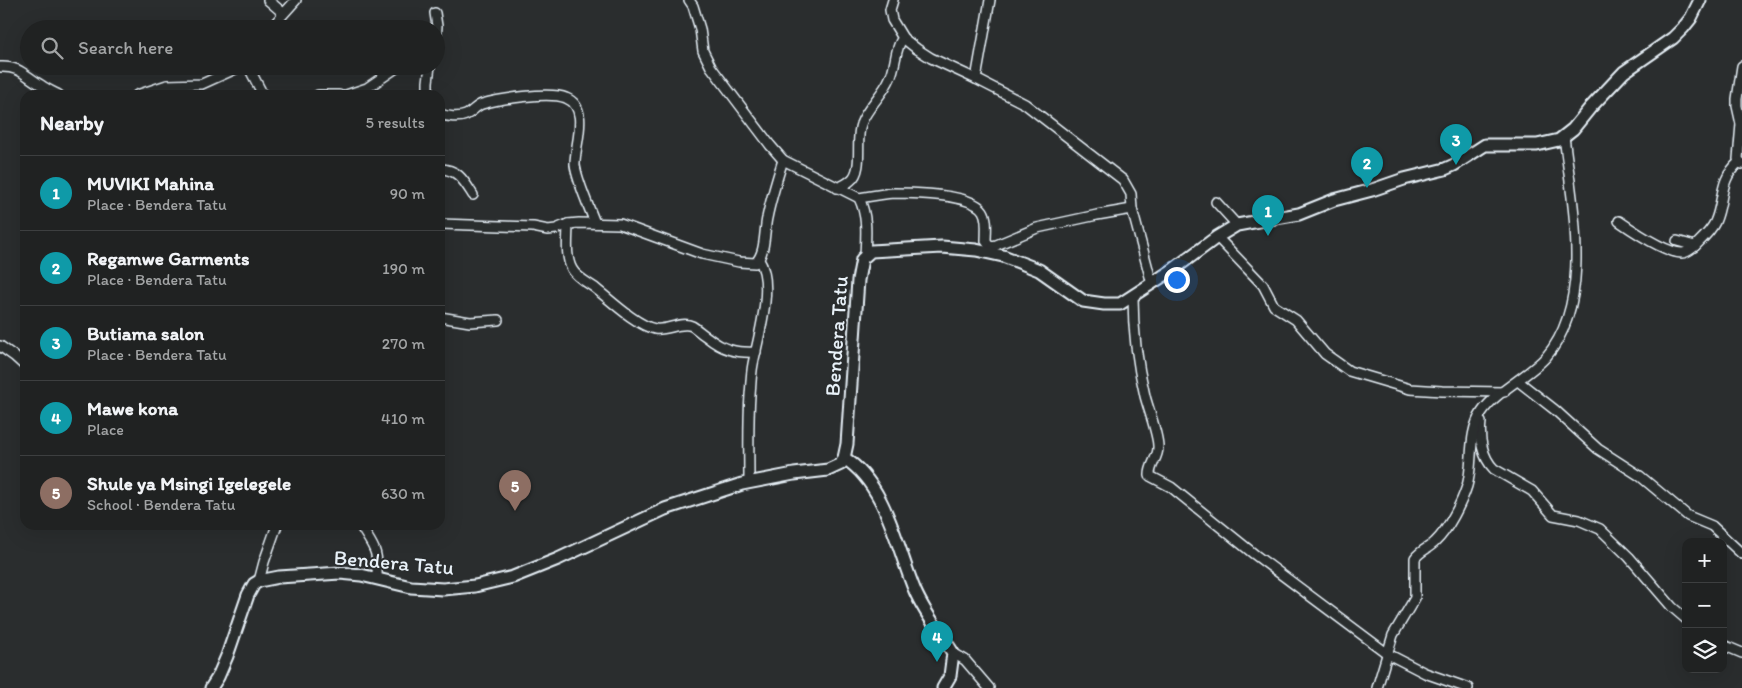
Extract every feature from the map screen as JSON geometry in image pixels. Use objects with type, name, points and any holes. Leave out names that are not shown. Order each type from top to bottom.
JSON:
[{"type":"main road","name":"Bendera Tatu","points":[[259,581],[279,577],[340,574],[411,586],[443,588],[475,586],[513,577],[665,509],[749,483],[794,474],[828,470],[841,464],[844,458],[860,264],[865,255],[871,251],[942,247],[976,250],[992,249],[1039,270],[1083,301],[1120,304],[1152,284],[1217,237],[1238,226],[1299,214],[1334,200],[1445,168],[1454,165],[1485,144],[1537,145],[1550,143],[1564,136],[1624,72],[1673,38],[1684,28],[1700,0]]},
{"type":"main road","points":[[844,458],[862,471],[881,501],[893,528],[900,552],[916,592],[926,613],[953,653],[950,676],[944,688]]},
{"type":"main road","points":[[211,688],[227,656],[248,595],[254,584],[259,581]]},
{"type":"street","points":[[268,0],[283,13]]},
{"type":"street","points":[[277,20],[296,0]]},
{"type":"street","points":[[689,0],[693,6],[700,29],[703,51],[711,67],[770,145],[783,160],[837,188],[859,198],[892,193],[945,195],[979,206],[984,213],[986,241],[992,249],[1036,228],[1132,209]]},
{"type":"street","points":[[894,0],[890,10],[892,20],[903,38],[931,58],[1024,104],[1127,184],[1152,284]]},
{"type":"street","points":[[976,79],[990,0]]},
{"type":"street","points":[[435,13],[436,20]]},
{"type":"street","points":[[837,188],[853,180],[858,170],[860,126],[874,100],[889,81],[894,68],[899,43],[903,38]]},
{"type":"street","points":[[1619,221],[1648,239],[1676,252],[1688,251],[1713,227],[1729,171],[1740,163],[1741,124],[1737,99],[1742,66]]},
{"type":"street","points":[[0,67],[20,71]]},
{"type":"street","points":[[27,75],[50,90]]},
{"type":"street","points":[[152,90],[167,85],[202,84],[222,75]]},
{"type":"street","points":[[253,75],[260,90]]},
{"type":"street","points":[[361,90],[386,75]]},
{"type":"street","points":[[427,75],[428,90]]},
{"type":"street","points":[[445,115],[457,117],[467,115],[479,105],[516,98],[557,96],[572,101],[577,108],[580,121],[575,165],[595,223]]},
{"type":"street","points":[[1377,688],[1393,636],[1415,598],[1415,558],[1443,534],[1467,486],[1474,430],[1482,412],[1545,359],[1557,341],[1571,303],[1576,277],[1576,230],[1564,136]]},
{"type":"street","points":[[445,224],[533,227],[548,230],[568,224],[620,224],[702,254],[755,263],[759,260],[762,250],[767,218],[783,160]]},
{"type":"street","points":[[445,170],[454,171],[463,178],[473,194]]},
{"type":"street","points":[[859,198],[865,210],[867,227],[865,255]]},
{"type":"street","points":[[1216,202],[1238,226]]},
{"type":"street","points":[[568,224],[568,255],[573,271],[625,312],[654,329],[676,327],[684,324],[691,326],[718,346],[728,350],[740,353],[756,352]]},
{"type":"street","points":[[1217,237],[1263,285],[1274,306],[1296,320],[1324,354],[1349,371],[1410,389],[1504,392]]},
{"type":"street","points":[[1677,241],[1695,246]]},
{"type":"street","points":[[749,483],[750,396],[753,364],[761,326],[766,284],[763,266],[759,260]]},
{"type":"street","points":[[1133,296],[1133,328],[1138,359],[1158,448],[1149,469],[1150,476],[1177,491],[1254,554],[1388,654],[1425,672],[1468,688]]},
{"type":"street","points":[[445,318],[470,322],[498,320]]},
{"type":"street","points":[[0,346],[20,361]]},
{"type":"street","points":[[1518,381],[1555,410],[1598,449],[1640,476],[1688,516],[1712,526],[1742,554]]},
{"type":"street","points":[[1482,412],[1480,431],[1483,447],[1490,464],[1501,473],[1532,491],[1553,515],[1579,520],[1600,529],[1629,557],[1672,607],[1682,616]]},
{"type":"street","points":[[259,581],[276,530]]},
{"type":"street","points":[[363,530],[376,549],[378,561],[377,579]]},
{"type":"street","points":[[1727,647],[1742,653]]},
{"type":"street","points":[[953,653],[965,660],[988,688]]},
{"type":"place","name":"Butiama salon","points":[[1456,165]]},
{"type":"place","name":"Regamwe Garments","points":[[1367,188]]},
{"type":"place","name":"MUVIKI Mahina","points":[[1268,236]]},
{"type":"place","name":"Shule ya Msingi Igelegele","points":[[515,511]]},
{"type":"place","name":"Mawe kona","points":[[937,662]]}]
